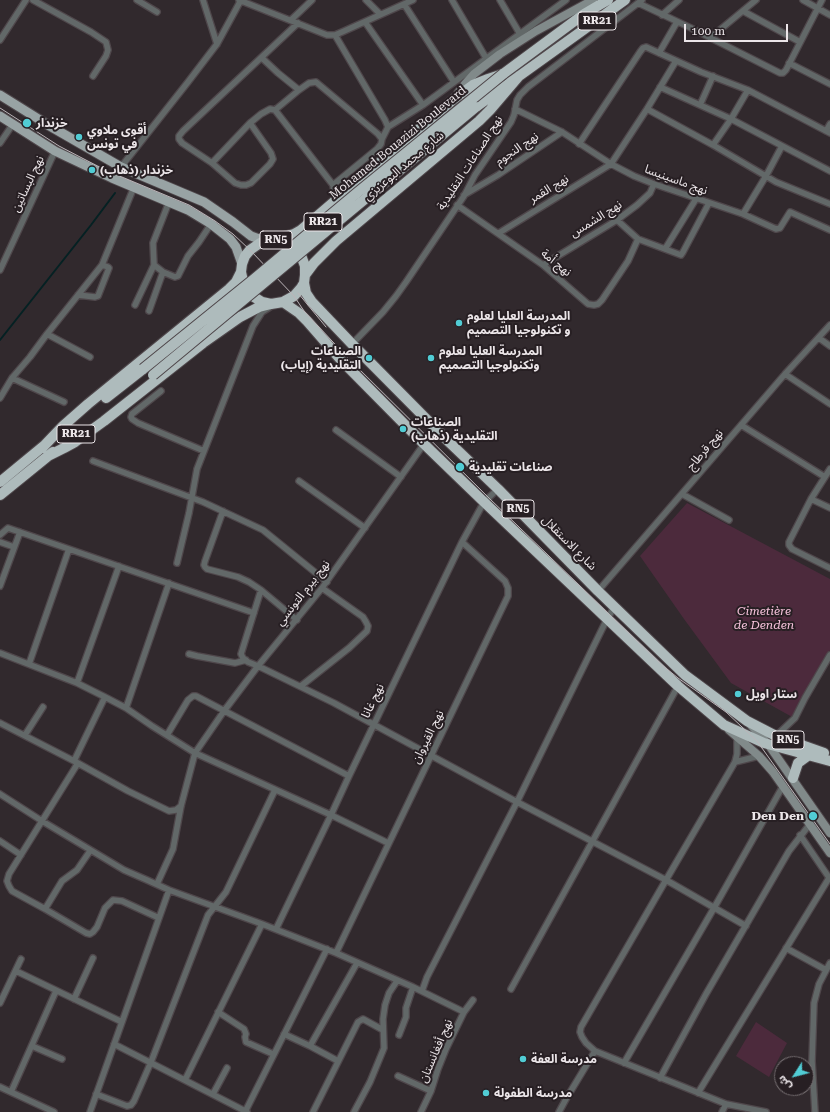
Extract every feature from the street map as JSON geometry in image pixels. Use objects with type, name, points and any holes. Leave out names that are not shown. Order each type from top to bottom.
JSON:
[{"type":"highway","name":"شارع محمد البوعزيزي","points":[[271,240],[294,234],[301,230],[454,99],[473,85],[503,74],[584,14],[608,0]]},
{"type":"highway","name":"شارع محمد البوعزيزي","points":[[476,107],[625,0]]},
{"type":"highway","name":"Mohamed Bouazizi Boulevard","points":[[45,452],[142,369],[253,280],[387,168],[503,74]]},
{"type":"highway","name":"شارع محمد البوعزيزي","points":[[304,279],[317,259],[336,241],[479,121],[519,76]]},
{"type":"highway","name":"Mohamed Bouazizi Boulevard","points":[[45,452],[153,375],[476,107]]},
{"type":"highway","name":"RN5","points":[[304,279],[305,266],[302,258],[297,250],[287,243],[271,240],[260,243],[250,250],[245,256],[242,268],[243,282],[247,290],[254,297],[262,302],[278,303],[298,313],[307,321],[341,360],[424,444],[678,686],[724,725],[757,741],[830,761]]},
{"type":"highway","name":"RR21","points":[[0,495],[45,452],[63,426],[228,290],[236,282],[242,268]]},
{"type":"highway","points":[[278,303],[294,296],[301,288],[304,279]]},
{"type":"highway","name":"شارع الاستقلال","points":[[304,279],[306,293],[312,302],[598,591],[685,675],[747,721]]},
{"type":"highway","name":"RR21","points":[[0,482],[45,452],[64,448],[75,442],[203,343],[240,317],[259,307],[278,303]]},
{"type":"highway","name":"RN5","points":[[747,721],[776,736],[830,755]]},
{"type":"highway","points":[[793,778],[798,763],[808,755]]},
{"type":"main road","points":[[454,99],[474,74],[500,54],[536,31],[592,0]]},
{"type":"main road","name":"RN5","points":[[0,95],[48,125],[121,167],[204,202],[251,236],[259,239],[271,240]]},
{"type":"main road","name":"RN5","points":[[0,116],[55,151],[134,188],[188,210],[211,224],[230,238],[236,247],[242,268]]},
{"type":"main road","points":[[747,721],[768,744],[830,833]]},
{"type":"main road","points":[[724,725],[759,756],[773,772],[830,853]]},
{"type":"street","points":[[0,40],[26,0]]},
{"type":"street","points":[[33,0],[106,42],[108,50],[106,56],[93,76]]},
{"type":"street","points":[[137,0],[157,12]]},
{"type":"street","points":[[203,0],[217,44]]},
{"type":"street","points":[[121,167],[217,44],[240,0],[327,35],[335,35],[413,0]]},
{"type":"street","points":[[291,20],[312,0]]},
{"type":"street","points":[[366,0],[380,14]]},
{"type":"street","points":[[452,0],[486,58]]},
{"type":"street","points":[[500,0],[520,34]]},
{"type":"street","points":[[333,185],[377,149],[381,144],[388,127],[422,105],[566,0]]},
{"type":"street","points":[[662,15],[679,0]]},
{"type":"street","points":[[710,38],[756,0]]},
{"type":"street","points":[[803,0],[830,15]]},
{"type":"street","points":[[640,2],[662,15],[780,73],[785,72],[822,0]]},
{"type":"street","name":"نهج الصناعات التقليدية","points":[[352,344],[383,312],[396,296],[464,196],[475,174],[511,122],[514,116],[517,100],[520,95],[528,87],[640,2]]},
{"type":"street","points":[[404,4],[454,82]]},
{"type":"street","points":[[743,11],[800,42]]},
{"type":"street","points":[[365,22],[422,105]]},
{"type":"street","points":[[660,53],[676,22]]},
{"type":"street","points":[[250,123],[271,153],[273,159],[251,183],[246,185],[235,183],[212,163],[182,143],[179,139],[179,136],[183,131],[298,23]]},
{"type":"street","points":[[335,35],[388,127]]},
{"type":"street","points":[[580,144],[643,48],[646,47],[676,61],[748,90],[828,132],[830,124]]},
{"type":"street","points":[[262,58],[299,90]]},
{"type":"street","points":[[611,164],[676,61]]},
{"type":"street","points":[[790,63],[830,84]]},
{"type":"street","points":[[700,105],[713,76]]},
{"type":"street","points":[[212,163],[250,123],[261,114],[270,109],[275,110],[309,83],[316,82],[382,139]]},
{"type":"street","points":[[660,87],[731,119],[830,171]]},
{"type":"street","points":[[713,145],[731,119],[748,90]]},
{"type":"street","name":"نهج ماسينيسا","points":[[515,109],[562,132],[611,164],[654,184],[709,204],[743,214],[776,229],[780,228],[789,213],[792,212],[830,230]]},
{"type":"street","points":[[647,109],[776,182],[830,204]]},
{"type":"street","points":[[275,110],[333,185],[335,200]]},
{"type":"street","points":[[0,143],[13,124]]},
{"type":"street","name":"نهج النجوم","points":[[464,196],[562,132]]},
{"type":"street","points":[[743,214],[782,146]]},
{"type":"street","name":"نهج البساتين","points":[[0,270],[55,151]]},
{"type":"street","name":"نهج القمر","points":[[499,233],[611,164]]},
{"type":"street","name":"نهج الشمس","points":[[543,265],[617,220],[645,198],[650,193],[654,184]]},
{"type":"street","points":[[0,398],[12,378],[102,265],[134,188]]},
{"type":"street","points":[[665,249],[696,199]]},
{"type":"street","points":[[135,305],[154,265],[153,243],[169,202]]},
{"type":"street","points":[[617,220],[638,239],[681,255],[709,204]]},
{"type":"street","name":"نهج أمة","points":[[457,205],[543,265],[588,304],[598,304],[602,300],[628,261],[638,239]]},
{"type":"street","points":[[154,265],[163,272],[175,277],[178,276],[188,256],[211,224]]},
{"type":"street","points":[[78,295],[98,296],[109,268],[102,265]]},
{"type":"street","points":[[149,311],[163,272]]},
{"type":"street","points":[[177,563],[189,514],[197,469],[253,326],[262,312],[278,303]]},
{"type":"street","name":"نهج قرطاج","points":[[598,591],[785,374],[830,325]]},
{"type":"street","points":[[47,334],[90,357]]},
{"type":"street","points":[[818,338],[830,346]]},
{"type":"street","points":[[785,374],[830,404]]},
{"type":"street","points":[[12,378],[64,402]]},
{"type":"street","points":[[161,390],[132,414],[132,420],[204,451]]},
{"type":"street","points":[[741,425],[825,477]]},
{"type":"street","points":[[336,430],[401,477]]},
{"type":"street","name":"نهج بيرم التونسي","points":[[157,884],[173,850],[181,806],[195,753],[224,710],[327,582],[424,444]]},
{"type":"street","points":[[93,461],[192,497],[263,530],[327,582]]},
{"type":"street","points":[[830,469],[811,499],[788,542],[792,548],[830,568]]},
{"type":"street","points":[[299,480],[365,528]]},
{"type":"street","name":"نهج غانا","points":[[276,930],[462,542],[484,502],[498,489]]},
{"type":"street","points":[[682,494],[729,520]]},
{"type":"street","points":[[811,499],[830,508]]},
{"type":"street","points":[[223,511],[205,561],[204,565],[207,570],[238,577],[261,590],[297,620]]},
{"type":"street","points":[[0,535],[8,528],[254,613]]},
{"type":"street","points":[[0,586],[20,532]]},
{"type":"street","points":[[0,542],[14,547]]},
{"type":"street","name":"نهج القيروان","points":[[336,953],[508,596],[508,588],[504,581],[462,542]]},
{"type":"street","points":[[29,664],[69,549]]},
{"type":"street","points":[[77,683],[119,566]]},
{"type":"street","points":[[126,708],[169,583]]},
{"type":"street","points":[[301,686],[349,648],[367,631],[368,626],[363,617],[322,588]]},
{"type":"street","points":[[261,590],[241,654],[243,658],[301,686],[666,880],[746,926]]},
{"type":"street","points":[[422,991],[427,978],[517,802],[614,606]]},
{"type":"street","points":[[0,653],[77,683],[106,697],[126,708],[195,753],[331,815],[388,843]]},
{"type":"street","points":[[189,654],[235,663],[246,660]]},
{"type":"street","points":[[776,736],[795,718],[830,655]]},
{"type":"street","points":[[511,989],[678,686]]},
{"type":"street","points":[[166,735],[188,700],[193,696],[196,696],[349,776]]},
{"type":"street","points":[[106,697],[76,762],[9,874],[7,881],[12,891],[86,934],[93,932],[105,908],[113,900],[122,901],[159,918]]},
{"type":"street","points":[[25,735],[43,707]]},
{"type":"street","points":[[0,723],[169,811],[176,810],[181,806]]},
{"type":"street","points":[[738,737],[735,762],[580,1032],[586,1043],[595,1051],[726,1104],[766,1112]]},
{"type":"street","points":[[735,762],[759,756]]},
{"type":"street","points":[[624,1063],[783,786]]},
{"type":"street","points":[[96,1094],[124,1105],[130,1105],[134,1101],[151,1062],[208,915],[226,892],[275,790]]},
{"type":"street","points":[[0,794],[124,870],[169,890],[327,949],[396,981],[422,991],[464,1012]]},
{"type":"street","points":[[660,1078],[706,994],[789,851],[810,824]]},
{"type":"street","points":[[698,1093],[830,878],[800,835]]},
{"type":"street","points":[[0,841],[21,855]]},
{"type":"street","points":[[45,909],[62,881],[77,870],[90,850]]},
{"type":"street","points":[[90,1112],[169,890]]},
{"type":"street","points":[[185,1080],[262,924]]},
{"type":"street","points":[[786,948],[826,970]]},
{"type":"street","points":[[114,1044],[246,1112],[273,1054],[327,949]]},
{"type":"street","points":[[74,999],[92,958]]},
{"type":"street","points":[[0,1003],[21,959]]},
{"type":"street","points":[[310,1046],[357,963]]},
{"type":"street","points":[[815,1112],[812,1061],[814,1003],[819,984],[830,964]]},
{"type":"street","points":[[16,971],[122,1022]]},
{"type":"street","points":[[354,1112],[370,1082],[384,1048],[384,1005],[396,981]]},
{"type":"street","points":[[399,1035],[406,1016],[406,1008],[413,987]]},
{"type":"street","points":[[11,1092],[56,991]]},
{"type":"street","name":"نهج أفغانستان","points":[[421,1112],[441,1062],[464,1012],[474,1000]]},
{"type":"street","points":[[218,1012],[244,1028],[246,1042],[273,1054]]},
{"type":"street","points":[[312,1112],[358,1022],[363,1019],[383,1030]]},
{"type":"street","points":[[284,1034],[338,1061]]},
{"type":"street","points":[[32,1046],[62,1059]]},
{"type":"street","points":[[559,1112],[595,1051]]},
{"type":"street","points":[[213,1094],[227,1068]]},
{"type":"street","points":[[398,1076],[430,1091]]},
{"type":"street","points":[[0,1087],[54,1112]]},
{"type":"street","points":[[722,1112],[726,1104]]},
{"type":"green space","name":"Cimetière de Denden","points":[[687,503],[830,579],[830,650],[794,718],[731,683],[640,556]]},
{"type":"green space","points":[[756,1022],[787,1043],[780,1056],[774,1056],[774,1068],[769,1077],[736,1056]]},
{"type":"waterway","points":[[0,340],[115,193]]},
{"type":"tram line","points":[[0,108],[59,146],[105,170],[189,205],[233,234],[294,296],[304,311],[346,356],[489,498],[662,665],[726,712],[757,741],[830,844]]},
{"type":"tram line","points":[[298,293],[326,327]]},
{"type":"place","name":"خزندار","points":[[27,123]]},
{"type":"place","name":"أقوى ملاوي في تونس","points":[[79,137]]},
{"type":"place","name":"خزندار (ذهاب)","points":[[92,170]]},
{"type":"place","name":"المدرسة العليا لعلوم و تكنولوجيا التصميم","points":[[459,323]]},
{"type":"place","name":"الصناعات التقليدية (إياب)","points":[[369,358]]},
{"type":"place","name":"المدرسة العليا لعلوم وتكنولوجيا التصميم","points":[[431,358]]},
{"type":"place","name":"الصناعات التقليدية (ذهاب)","points":[[403,429]]},
{"type":"place","name":"صناعات تقليدية","points":[[460,467]]},
{"type":"place","name":"ستار اويل","points":[[738,694]]},
{"type":"place","name":"Den Den","points":[[813,816]]},
{"type":"place","name":"مدرسة العفة","points":[[523,1059]]},
{"type":"place","name":"مدرسة الطفولة","points":[[486,1093]]}]
